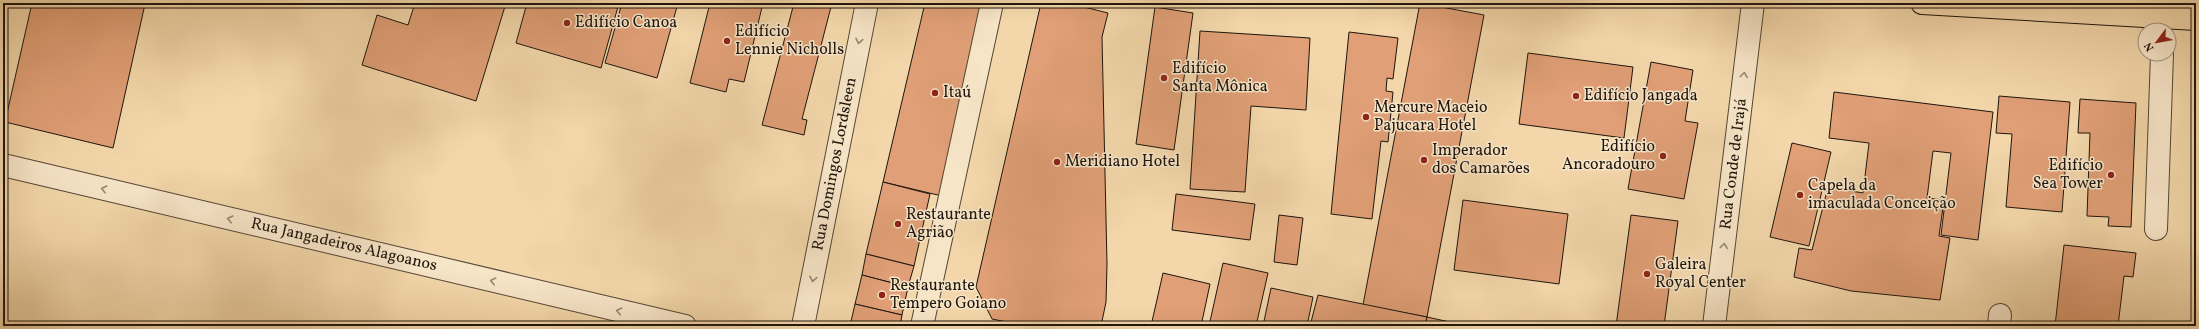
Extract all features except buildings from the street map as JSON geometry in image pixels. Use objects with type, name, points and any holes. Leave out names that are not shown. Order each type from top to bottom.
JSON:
[{"type":"main road","points":[[1922,3],[2140,22]]},
{"type":"main road","points":[[2176,22],[2196,19]]},
{"type":"street","name":"Rua Domingos Lordsleen","points":[[803,326],[866,3]]},
{"type":"street","points":[[922,326],[992,3]]},
{"type":"street","name":"Rua Conde de Irajá","points":[[1714,326],[1753,3]]},
{"type":"street","points":[[2156,229],[2162,62]]},
{"type":"street","name":"Rua Jangadeiros Alagoanos","points":[[3,165],[685,326]]},
{"type":"place","name":"Edifício Canoa","points":[[567,23]]},
{"type":"place","name":"Edifício Lennie Nicholls","points":[[727,41]]},
{"type":"place","name":"Edifício Santa Mônica","points":[[1164,78]]},
{"type":"place","name":"Itaú","points":[[935,93]]},
{"type":"place","name":"Edifício Jangada","points":[[1576,96]]},
{"type":"place","name":"Mercure Maceio Pajucara Hotel","points":[[1366,117]]},
{"type":"place","name":"Edifício Ancoradouro","points":[[1663,156]]},
{"type":"place","name":"Imperador dos Camarões","points":[[1424,160]]},
{"type":"place","name":"Meridiano Hotel","points":[[1057,162]]},
{"type":"place","name":"Edifício Sea Tower","points":[[2111,175]]},
{"type":"place","name":"Capela da imaculada Conceição","points":[[1800,195]]},
{"type":"place","name":"Restaurante Agrião","points":[[898,224]]},
{"type":"place","name":"Galeira Royal Center","points":[[1647,274]]},
{"type":"place","name":"Restaurante Tempero Goiano","points":[[882,295]]}]
